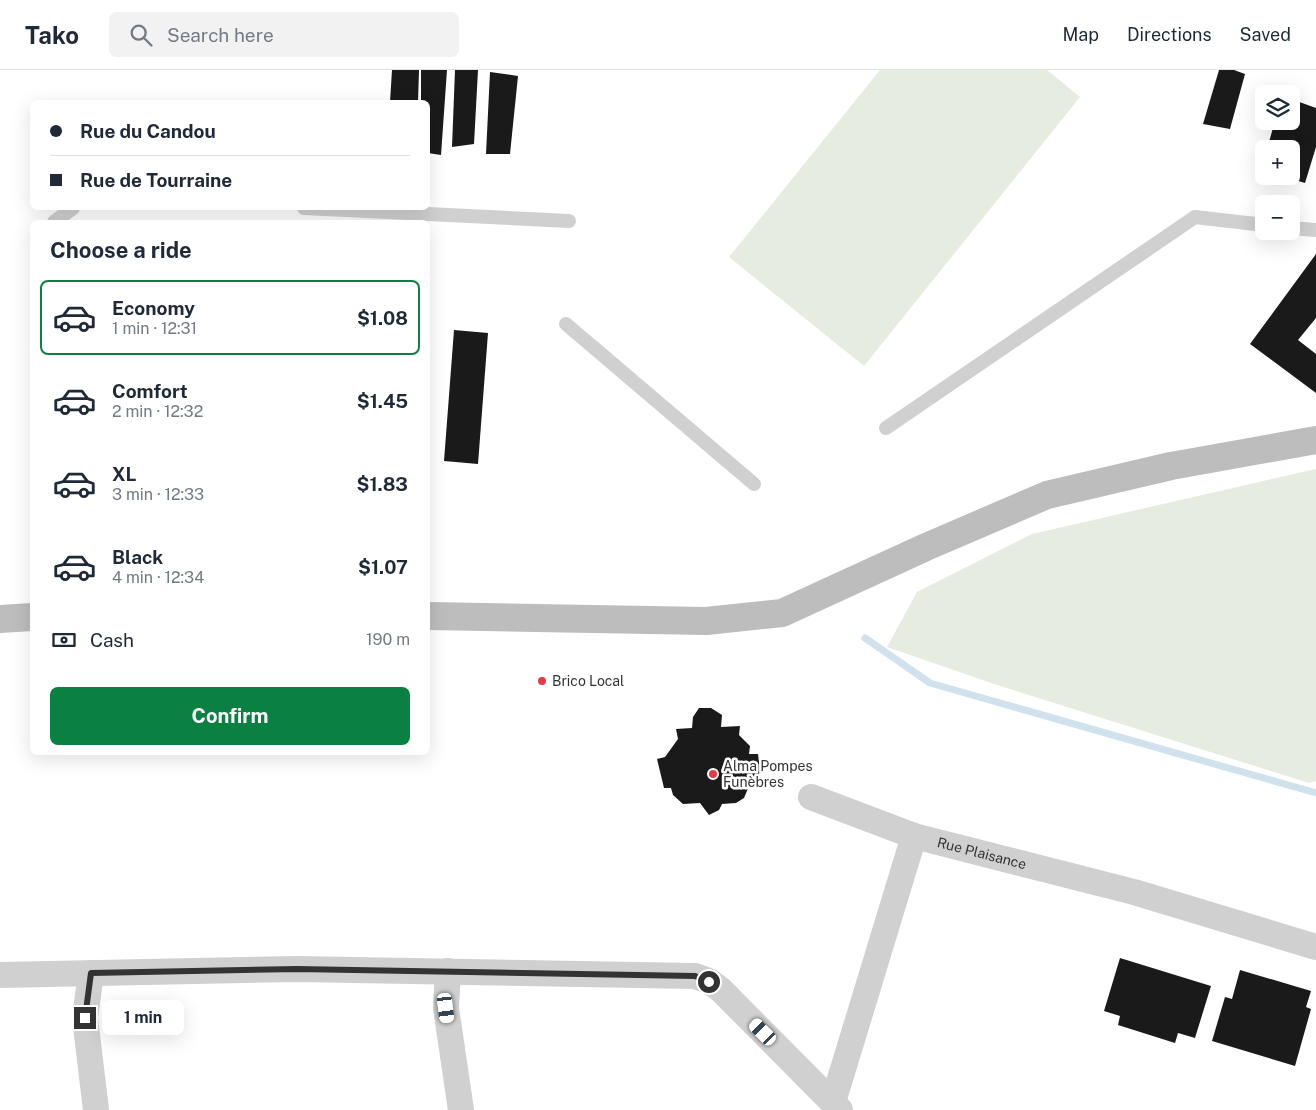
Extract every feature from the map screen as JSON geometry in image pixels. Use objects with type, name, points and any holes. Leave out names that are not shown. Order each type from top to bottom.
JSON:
[{"type":"main road","points":[[430,616],[706,621],[782,613],[1047,495],[1170,466],[1316,440]]},
{"type":"main road","points":[[0,619],[30,617]]},
{"type":"street","name":"Rue Plaisance","points":[[811,797],[914,836],[1134,892],[1316,947]]},
{"type":"street","points":[[0,975],[297,969],[695,976],[722,990],[837,1106],[914,836]]},
{"type":"street","points":[[448,971],[446,1008],[461,1110]]},
{"type":"street","points":[[91,973],[85,1018],[96,1110]]},
{"type":"lane","points":[[57,220],[70,210]]},
{"type":"lane","points":[[345,210],[568,221]]},
{"type":"lane","points":[[886,428],[1195,217],[1255,223]]},
{"type":"lane","points":[[1300,229],[1316,230]]},
{"type":"lane","points":[[566,324],[754,484]]},
{"type":"shaded area","points":[[880,70],[1047,70],[1080,97],[864,366],[729,257]]},
{"type":"shaded area","points":[[1316,469],[1316,781],[1309,783],[994,684],[887,647],[917,592],[1032,534]]},
{"type":"building","points":[[392,70],[419,70],[418,100],[390,100]]},
{"type":"building","points":[[421,70],[447,70],[441,155],[430,153],[430,100],[421,100]]},
{"type":"building","points":[[455,70],[478,70],[474,144],[452,147]]},
{"type":"building","points":[[1219,70],[1234,70],[1245,74],[1230,129],[1203,124]]},
{"type":"building","points":[[490,72],[518,76],[510,154],[486,154]]},
{"type":"building","points":[[1300,102],[1316,108],[1316,147],[1305,183],[1300,182],[1300,140],[1270,140],[1272,130],[1300,130]]},
{"type":"building","points":[[1316,254],[1316,318],[1298,340],[1316,354],[1316,393],[1250,344]]},
{"type":"building","points":[[454,330],[488,333],[478,464],[444,461]]},
{"type":"building","points":[[699,708],[711,708],[722,715],[721,727],[740,726],[739,735],[750,746],[749,754],[758,754],[760,771],[755,784],[749,786],[744,798],[736,803],[722,804],[719,810],[709,815],[700,803],[683,804],[673,795],[671,788],[664,788],[657,759],[665,757],[678,739],[676,729],[692,728],[693,717]]},
{"type":"building","points":[[1120,958],[1211,986],[1195,1038],[1178,1033],[1175,1043],[1118,1025],[1120,1016],[1104,1011]]},
{"type":"building","points":[[1240,970],[1311,991],[1306,1007],[1311,1009],[1295,1066],[1212,1041],[1225,997],[1232,999]]},
{"type":"waterway","points":[[865,638],[930,683],[1316,793]]},
{"type":"place","name":"Brico Local","points":[[542,681]]},
{"type":"place","name":"Alma Pompes Funèbres","points":[[713,774]]},
{"type":"route","points":[[85,1018],[91,973],[297,969],[695,976],[709,982]]}]
